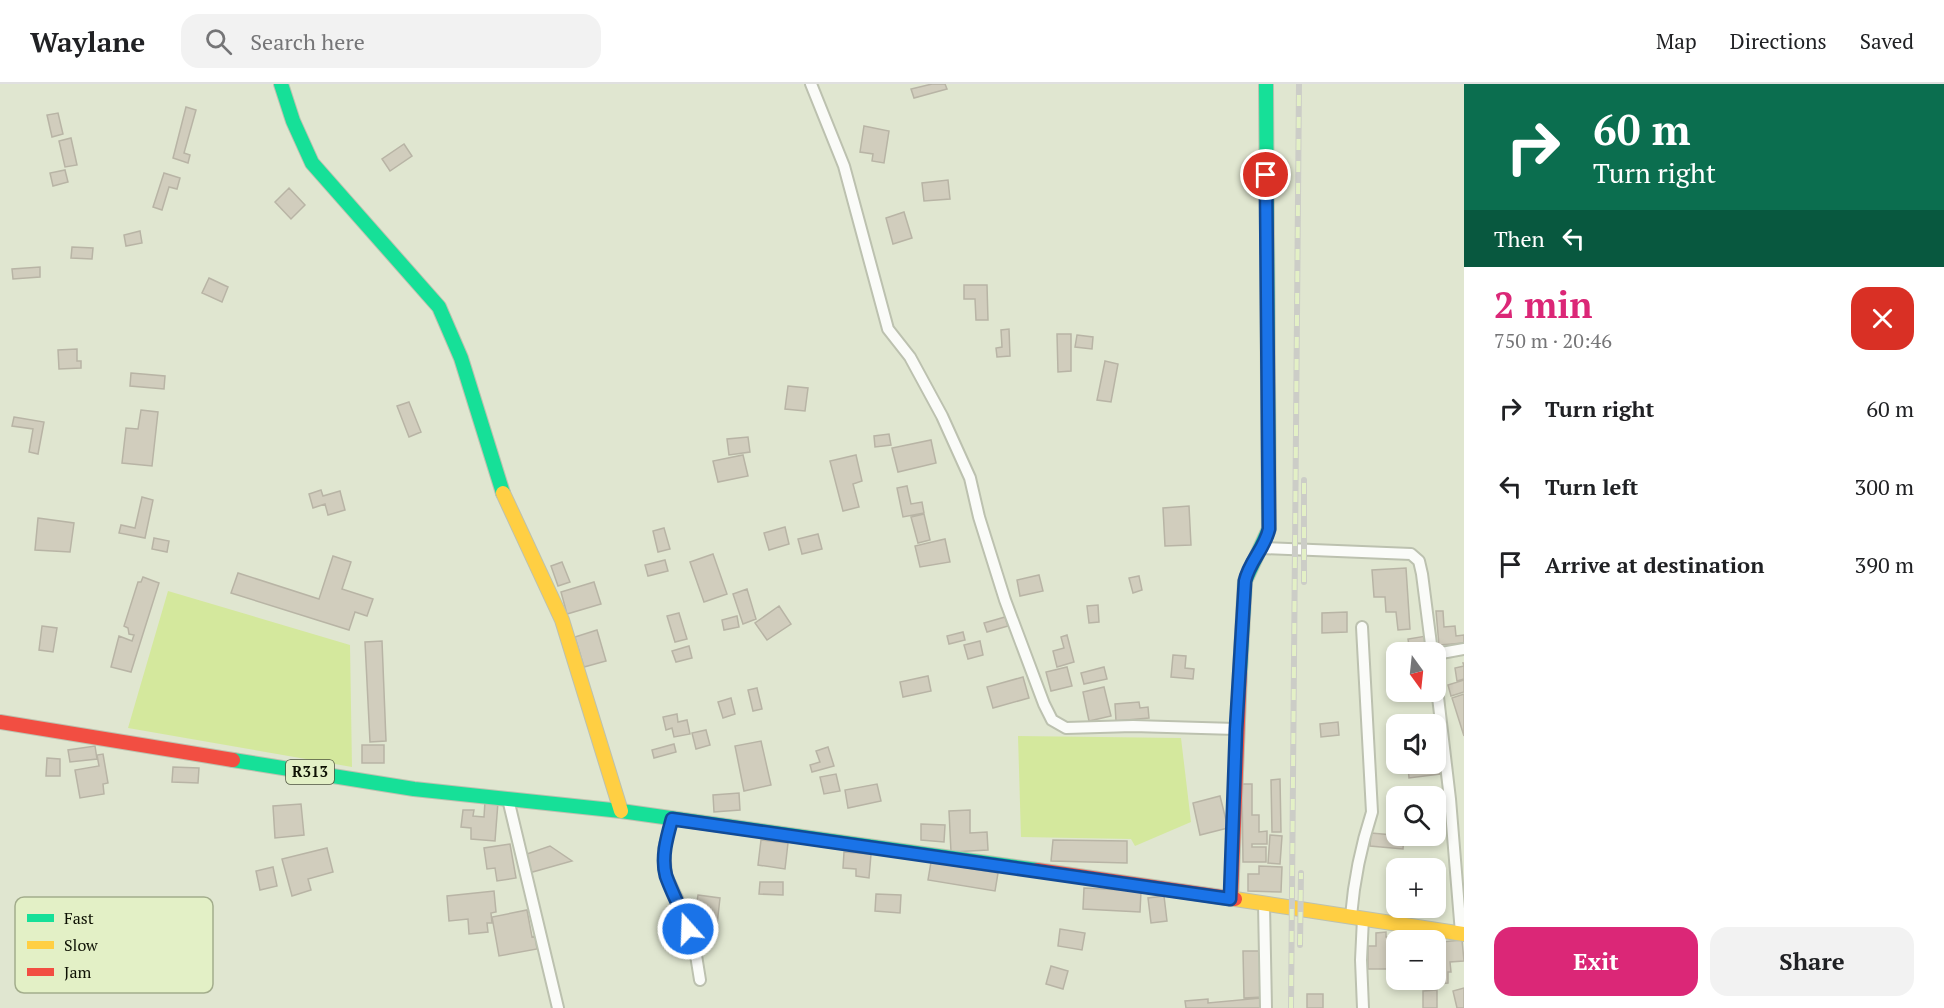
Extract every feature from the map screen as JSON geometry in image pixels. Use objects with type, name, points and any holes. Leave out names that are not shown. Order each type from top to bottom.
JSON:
[{"type":"street","points":[[281,84],[293,121],[312,163],[440,307],[461,358],[501,489],[562,620],[621,811]]},
{"type":"street","points":[[811,84],[844,166],[888,329],[910,357],[942,416],[970,478],[979,517],[1005,600],[1052,720],[1066,728],[1133,726],[1236,729]]},
{"type":"street","points":[[1230,899],[1236,729],[1245,581],[1269,529],[1266,84]]},
{"type":"street","points":[[1261,548],[1411,554],[1419,561],[1432,642]]},
{"type":"street","points":[[1362,627],[1372,812],[1363,838],[1354,886],[1363,1008]]},
{"type":"street","points":[[1446,651],[1464,649]]},
{"type":"street","points":[[1439,702],[1462,933]]},
{"type":"street","name":"R313","points":[[0,722],[414,789],[621,811],[1462,933]]},
{"type":"street","points":[[508,799],[558,1008]]},
{"type":"street","points":[[672,819],[664,849],[666,875],[682,909],[695,950],[700,980]]},
{"type":"street","points":[[1264,904],[1266,1008]]},
{"type":"green space","points":[[168,591],[350,645],[352,767],[128,728]]},
{"type":"green space","points":[[1018,736],[1181,738],[1191,822],[1135,846],[1131,839],[1021,837]]},
{"type":"building","points":[[932,84],[945,84],[947,89],[914,98],[911,89]]},
{"type":"building","points":[[186,107],[196,110],[184,153],[190,155],[188,163],[173,158]]},
{"type":"building","points":[[58,113],[63,134],[52,137],[47,115]]},
{"type":"building","points":[[864,126],[889,131],[884,163],[872,161],[873,154],[860,152]]},
{"type":"building","points":[[71,138],[77,165],[65,167],[59,141]]},
{"type":"building","points":[[404,144],[412,156],[390,171],[382,159]]},
{"type":"building","points":[[65,170],[68,182],[53,186],[50,173]]},
{"type":"building","points":[[164,173],[180,178],[177,189],[169,187],[162,210],[153,207]]},
{"type":"building","points":[[948,180],[950,199],[924,201],[922,183]]},
{"type":"building","points":[[289,188],[305,205],[291,219],[275,202]]},
{"type":"building","points":[[904,212],[912,238],[893,244],[886,218]]},
{"type":"building","points":[[140,231],[142,243],[126,246],[124,235]]},
{"type":"building","points":[[72,247],[93,248],[92,259],[71,258]]},
{"type":"building","points":[[40,267],[40,277],[13,279],[12,269]]},
{"type":"building","points":[[209,278],[228,287],[222,302],[202,293]]},
{"type":"building","points":[[964,285],[987,285],[988,320],[976,320],[975,299],[964,299]]},
{"type":"building","points":[[1009,329],[1010,356],[997,357],[996,348],[1002,347],[1001,330]]},
{"type":"building","points":[[1057,334],[1071,334],[1071,371],[1058,372]]},
{"type":"building","points":[[1077,335],[1093,337],[1092,349],[1075,347]]},
{"type":"building","points":[[77,349],[77,361],[81,361],[81,368],[59,369],[58,350]]},
{"type":"building","points":[[1105,361],[1118,364],[1111,402],[1097,400]]},
{"type":"building","points":[[131,373],[165,376],[164,389],[130,386]]},
{"type":"building","points":[[788,386],[808,388],[805,411],[785,409]]},
{"type":"building","points":[[409,402],[421,432],[409,437],[397,406]]},
{"type":"building","points":[[141,410],[158,412],[152,466],[122,463],[126,428],[138,429]]},
{"type":"building","points":[[14,417],[44,422],[38,454],[29,452],[33,429],[12,426]]},
{"type":"building","points":[[889,434],[891,445],[875,447],[874,436]]},
{"type":"building","points":[[748,437],[750,452],[729,455],[727,439]]},
{"type":"building","points":[[931,440],[936,463],[898,472],[892,448]]},
{"type":"building","points":[[743,455],[748,476],[718,482],[713,461]]},
{"type":"building","points":[[856,455],[862,481],[853,484],[859,507],[843,511],[830,461]]},
{"type":"building","points":[[907,486],[911,504],[922,502],[924,513],[903,517],[897,488]]},
{"type":"building","points":[[321,490],[323,496],[340,491],[345,510],[328,515],[325,504],[313,508],[309,494]]},
{"type":"building","points":[[142,497],[153,500],[145,538],[119,533],[121,525],[135,528]]},
{"type":"building","points":[[1189,506],[1191,545],[1165,546],[1163,508]]},
{"type":"building","points":[[924,514],[930,540],[918,543],[911,517]]},
{"type":"building","points":[[38,518],[74,523],[70,552],[35,550]]},
{"type":"building","points":[[785,527],[789,544],[769,550],[764,533]]},
{"type":"building","points":[[664,528],[670,549],[658,552],[653,531]]},
{"type":"building","points":[[818,534],[822,549],[802,554],[798,539]]},
{"type":"building","points":[[154,538],[169,541],[167,552],[152,549]]},
{"type":"building","points":[[945,539],[950,562],[920,567],[915,546]]},
{"type":"building","points":[[713,554],[727,594],[704,602],[690,562]]},
{"type":"building","points":[[333,556],[351,562],[342,589],[373,599],[367,616],[355,612],[349,630],[231,593],[238,573],[319,599]]},
{"type":"building","points":[[665,560],[668,571],[648,576],[645,565]]},
{"type":"building","points":[[562,562],[570,582],[558,586],[551,566]]},
{"type":"building","points":[[1406,568],[1410,629],[1398,630],[1396,612],[1386,612],[1385,597],[1374,597],[1372,570]]},
{"type":"building","points":[[1039,575],[1043,591],[1020,596],[1017,580]]},
{"type":"building","points":[[1139,576],[1142,590],[1133,593],[1129,578]]},
{"type":"building","points":[[143,577],[159,583],[131,672],[111,667],[119,636],[132,641],[134,635],[129,634],[128,628],[124,626],[138,582],[141,582]]},
{"type":"building","points":[[594,582],[601,604],[567,614],[561,592]]},
{"type":"building","points":[[747,589],[756,619],[743,624],[733,594]]},
{"type":"building","points":[[1098,605],[1099,622],[1089,623],[1087,606]]},
{"type":"building","points":[[779,606],[791,624],[767,640],[755,623]]},
{"type":"building","points":[[1436,611],[1443,611],[1444,627],[1455,626],[1456,636],[1464,635],[1464,643],[1446,644],[1446,642],[1439,642]]},
{"type":"building","points":[[1347,612],[1347,632],[1322,633],[1322,613]]},
{"type":"building","points":[[679,613],[687,639],[675,642],[667,616]]},
{"type":"building","points":[[737,616],[739,627],[724,630],[722,620]]},
{"type":"building","points":[[1005,617],[1008,626],[987,632],[984,623]]},
{"type":"building","points":[[42,626],[57,628],[53,652],[39,650]]},
{"type":"building","points":[[597,630],[606,661],[584,667],[575,637]]},
{"type":"building","points":[[963,632],[965,640],[949,644],[947,636]]},
{"type":"building","points":[[1067,635],[1074,662],[1057,667],[1053,651],[1064,648],[1061,637]]},
{"type":"building","points":[[1426,636],[1427,642],[1408,642],[1408,639]]},
{"type":"building","points":[[382,641],[386,741],[370,742],[365,642]]},
{"type":"building","points":[[980,641],[983,655],[968,659],[964,645]]},
{"type":"building","points":[[689,646],[692,658],[676,662],[672,651]]},
{"type":"building","points":[[1173,655],[1186,656],[1185,668],[1194,669],[1193,679],[1171,677]]},
{"type":"building","points":[[1464,666],[1464,679],[1457,681],[1455,668]]},
{"type":"building","points":[[1067,667],[1072,686],[1051,691],[1046,672]]},
{"type":"building","points":[[1104,667],[1107,679],[1084,684],[1081,673]]},
{"type":"building","points":[[928,676],[931,691],[903,697],[900,682]]},
{"type":"building","points":[[1023,677],[1029,698],[993,708],[987,687]]},
{"type":"building","points":[[1464,680],[1464,692],[1451,696],[1448,685]]},
{"type":"building","points":[[1104,687],[1111,716],[1089,721],[1083,692]]},
{"type":"building","points":[[757,688],[762,709],[753,711],[748,690]]},
{"type":"building","points":[[1464,694],[1464,736],[1452,698]]},
{"type":"building","points":[[731,698],[735,714],[723,718],[718,702]]},
{"type":"building","points":[[1139,702],[1140,708],[1148,707],[1149,718],[1116,721],[1115,704]]},
{"type":"building","points":[[677,714],[678,722],[687,720],[690,734],[674,737],[672,728],[666,730],[663,717]]},
{"type":"building","points":[[1338,722],[1339,735],[1321,737],[1320,724]]},
{"type":"building","points":[[706,730],[710,745],[696,749],[692,733]]},
{"type":"building","points":[[761,741],[771,785],[744,791],[735,746]]},
{"type":"building","points":[[674,744],[676,752],[654,758],[652,750]]},
{"type":"building","points":[[362,745],[384,745],[384,763],[362,763]]},
{"type":"building","points":[[95,746],[97,759],[70,762],[68,750]]},
{"type":"building","points":[[828,747],[834,766],[812,772],[810,765],[820,762],[816,751]]},
{"type":"building","points":[[103,754],[108,783],[103,784],[104,794],[80,798],[75,770],[99,766],[97,755]]},
{"type":"building","points":[[47,758],[60,759],[60,776],[46,776]]},
{"type":"building","points":[[173,767],[199,768],[198,783],[172,782]]},
{"type":"building","points":[[836,774],[840,791],[824,794],[820,777]]},
{"type":"building","points":[[1409,774],[1440,774],[1409,778]]},
{"type":"building","points":[[1280,779],[1281,832],[1272,832],[1271,780]]},
{"type":"building","points":[[877,784],[881,801],[848,808],[845,790]]},
{"type":"building","points":[[1242,784],[1252,784],[1252,815],[1259,815],[1259,832],[1267,831],[1267,844],[1252,844],[1252,847],[1266,847],[1266,862],[1243,862]]},
{"type":"building","points":[[739,793],[740,810],[714,812],[713,795]]},
{"type":"building","points":[[1220,796],[1228,828],[1200,835],[1193,803]]},
{"type":"building","points":[[485,801],[498,802],[495,841],[471,839],[471,828],[461,827],[463,810],[474,810],[473,816],[484,817]]},
{"type":"building","points":[[301,804],[304,835],[275,838],[273,806]]},
{"type":"building","points":[[970,810],[970,833],[987,832],[988,850],[951,852],[949,811]]},
{"type":"building","points":[[921,824],[945,825],[944,842],[921,840]]},
{"type":"building","points":[[1371,833],[1386,834],[1386,846],[1403,846],[1403,849],[1370,846]]},
{"type":"building","points":[[1270,835],[1282,836],[1280,864],[1268,863]]},
{"type":"building","points":[[761,840],[788,843],[785,869],[758,865]]},
{"type":"building","points":[[1053,840],[1127,841],[1127,863],[1051,861]]},
{"type":"building","points":[[510,844],[516,878],[497,881],[495,868],[487,869],[484,848]]},
{"type":"building","points":[[550,846],[572,861],[529,873],[524,855]]},
{"type":"building","points":[[327,848],[333,872],[308,879],[311,890],[292,896],[282,859]]},
{"type":"building","points":[[844,852],[871,854],[869,878],[856,876],[856,869],[843,868]]},
{"type":"building","points":[[931,862],[998,873],[995,891],[928,880]]},
{"type":"building","points":[[1259,866],[1282,867],[1281,892],[1248,891],[1248,874],[1259,874]]},
{"type":"building","points":[[273,867],[277,886],[260,890],[256,871]]},
{"type":"building","points":[[760,882],[783,882],[783,895],[759,894]]},
{"type":"building","points":[[1084,888],[1141,891],[1140,912],[1083,909]]},
{"type":"building","points":[[494,891],[496,912],[491,913],[492,923],[487,923],[488,932],[469,934],[468,919],[449,921],[447,896]]},
{"type":"building","points":[[876,894],[901,895],[900,913],[875,911]]},
{"type":"building","points":[[698,895],[720,898],[717,925],[694,922]]},
{"type":"building","points":[[1164,896],[1167,921],[1151,923],[1148,898]]},
{"type":"building","points":[[527,910],[532,937],[535,936],[537,949],[499,956],[492,917]]},
{"type":"building","points":[[1060,929],[1085,933],[1082,950],[1058,946]]},
{"type":"building","points":[[1386,932],[1386,969],[1368,969],[1368,946],[1376,946],[1376,933]]},
{"type":"building","points":[[1462,940],[1464,961],[1450,962],[1451,972],[1448,972],[1448,983],[1446,983],[1446,942]]},
{"type":"building","points":[[1243,951],[1262,951],[1263,997],[1244,998]]},
{"type":"building","points":[[1051,966],[1068,971],[1063,989],[1046,984]]},
{"type":"building","points":[[1464,988],[1464,1008],[1457,1008],[1453,991]]},
{"type":"building","points":[[1437,990],[1437,1008],[1423,1008],[1423,991]]},
{"type":"building","points":[[1307,994],[1323,994],[1323,1008],[1307,1008]]},
{"type":"building","points":[[1261,998],[1262,1008],[1186,1008],[1185,1001],[1208,999],[1208,1003]]},
{"type":"railway","points":[[1291,1008],[1299,84]]},
{"type":"railway","points":[[1304,480],[1304,582]]},
{"type":"railway","points":[[1300,945],[1301,873]]},
{"type":"traffic: fast","points":[[281,84],[293,121],[312,163],[439,307],[461,358],[503,493]]},
{"type":"traffic: fast","points":[[1240,671],[1245,581],[1269,529],[1266,84]]},
{"type":"traffic: fast","points":[[233,760],[414,789],[621,811],[1037,870]]},
{"type":"traffic: slow","points":[[503,493],[562,620],[621,811]]},
{"type":"traffic: slow","points":[[1235,899],[1464,934]]},
{"type":"traffic: jam","points":[[1231,899],[1240,671]]},
{"type":"traffic: jam","points":[[0,722],[233,760]]},
{"type":"traffic: jam","points":[[1037,870],[1235,899]]},
{"type":"route","points":[[688,929],[682,909],[666,875],[664,849],[672,819],[1230,899],[1236,729],[1245,581],[1249,569],[1268,536],[1269,529],[1266,175]]}]
